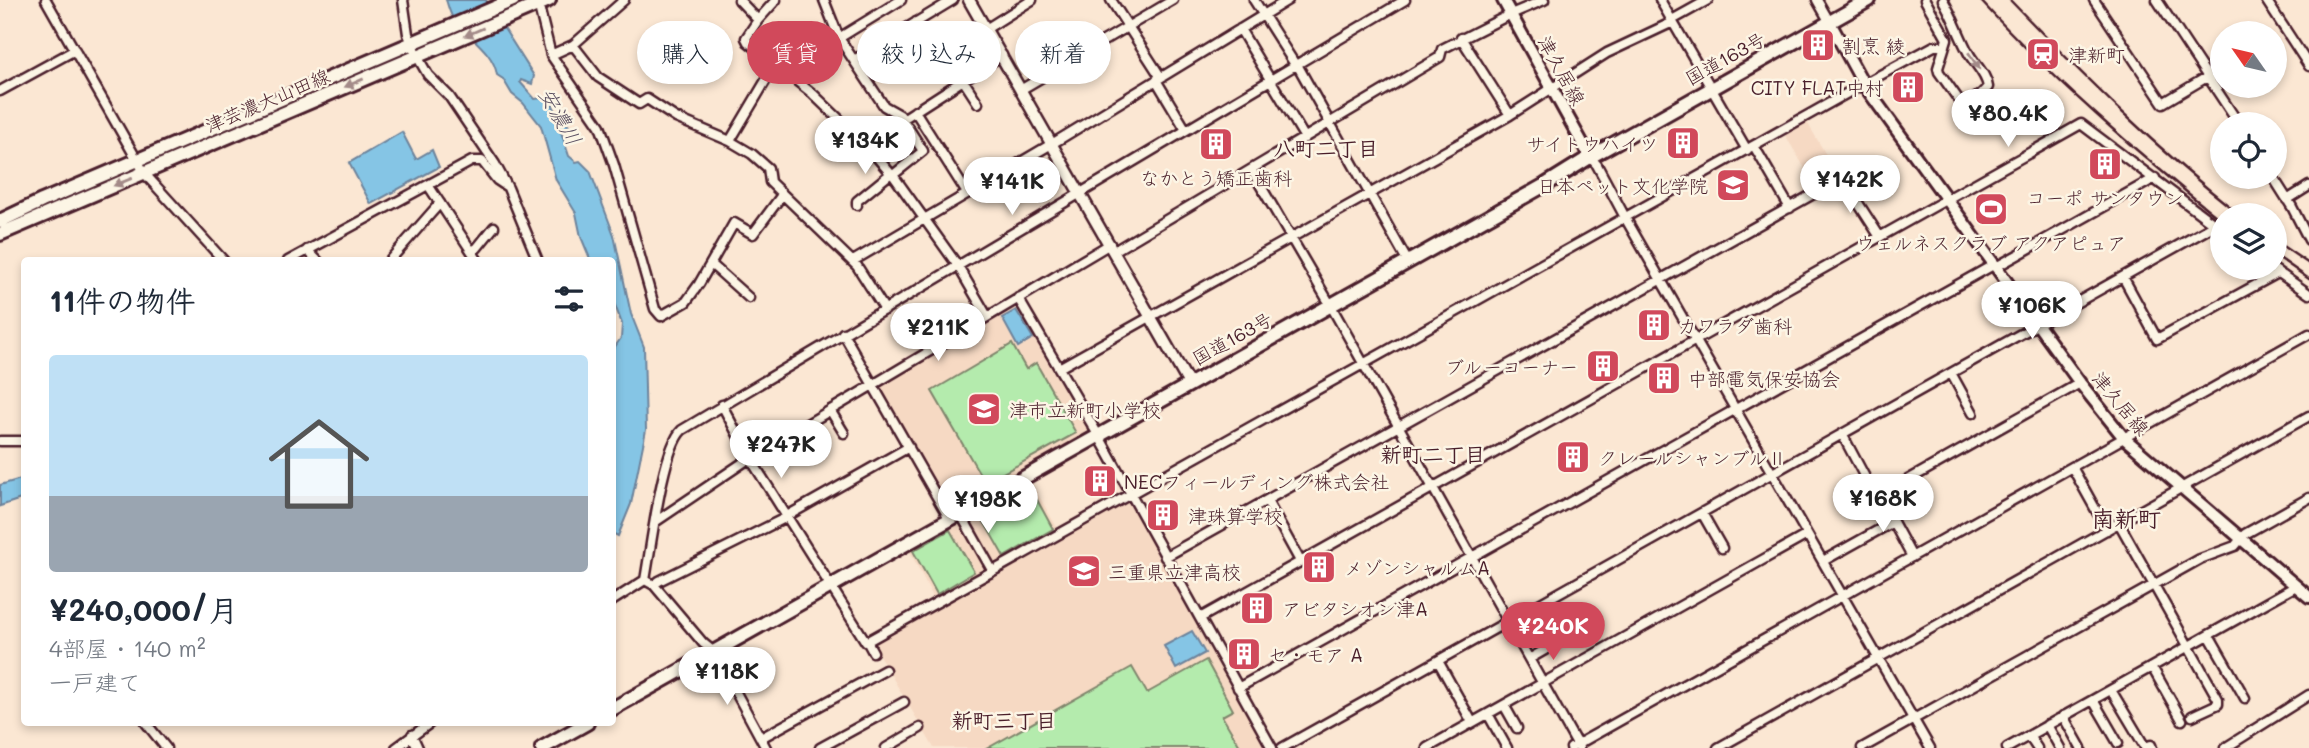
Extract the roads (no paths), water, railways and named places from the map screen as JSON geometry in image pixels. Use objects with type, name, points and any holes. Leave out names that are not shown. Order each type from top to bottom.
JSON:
[{"type":"main road","name":"津芸濃大山田線","points":[[0,234],[145,174],[414,50],[513,0]]},
{"type":"main road","name":"津久居線","points":[[1503,0],[1590,156]]},
{"type":"main road","name":"国道163号","points":[[616,707],[1332,306],[1545,185],[1590,156],[1869,0]]},
{"type":"main road","name":"津芸濃大山田線","points":[[0,221],[136,160],[539,3]]},
{"type":"main road","name":"津久居線","points":[[1829,21],[1864,85],[2080,383],[2124,438],[2309,597]]},
{"type":"main road","points":[[542,748],[582,726]]},
{"type":"street","points":[[46,0],[145,174],[220,257]]},
{"type":"street","points":[[403,0],[414,50],[428,75],[462,114],[508,188],[536,257]]},
{"type":"street","points":[[551,55],[573,45],[624,0]]},
{"type":"street","points":[[739,0],[758,20],[776,0]]},
{"type":"street","points":[[824,0],[832,21]]},
{"type":"street","points":[[843,36],[901,0]]},
{"type":"street","points":[[918,21],[953,0]]},
{"type":"street","points":[[969,0],[981,21]]},
{"type":"street","points":[[999,21],[1032,0]]},
{"type":"street","points":[[1111,0],[1186,131]]},
{"type":"street","points":[[1022,89],[1173,0]]},
{"type":"street","points":[[1254,0],[1299,68],[1408,262]]},
{"type":"street","points":[[853,261],[1288,0]]},
{"type":"street","points":[[616,598],[645,580],[663,483],[677,435],[722,405],[1405,0]]},
{"type":"street","points":[[655,522],[750,458],[987,316],[1252,171],[1440,58],[1442,49],[1461,38],[1544,0]]},
{"type":"street","points":[[1660,0],[1710,88],[1790,208]]},
{"type":"street","points":[[1059,368],[1510,115],[1607,53],[1708,0]]},
{"type":"street","points":[[1817,0],[1829,21]]},
{"type":"street","points":[[1925,0],[1947,39],[1939,72],[1956,99],[1967,103],[1988,87],[1987,80],[1968,52],[1944,0]]},
{"type":"street","points":[[2094,0],[2162,103],[2207,76]]},
{"type":"street","points":[[2157,0],[2231,112]]},
{"type":"street","points":[[2266,0],[2309,66]]},
{"type":"street","points":[[539,3],[551,55],[600,126],[614,165],[655,309],[661,316],[686,302],[734,223],[752,234],[782,195]]},
{"type":"street","points":[[1240,29],[1306,138]]},
{"type":"street","points":[[1461,38],[1510,115]]},
{"type":"street","points":[[843,44],[884,106],[903,119],[923,151],[857,201],[857,205]]},
{"type":"street","points":[[573,45],[597,77],[639,104],[647,100],[676,118],[730,141],[752,154],[768,168],[770,183],[853,261],[885,310]]},
{"type":"street","points":[[867,641],[1934,46],[1945,46]]},
{"type":"street","points":[[0,91],[75,50]]},
{"type":"street","points":[[1002,55],[1189,384]]},
{"type":"street","points":[[730,141],[764,84]]},
{"type":"street","points":[[799,84],[827,107],[892,174],[958,266],[987,316]]},
{"type":"street","points":[[903,119],[957,84]]},
{"type":"street","points":[[966,84],[978,103]]},
{"type":"street","points":[[915,111],[967,193]]},
{"type":"street","points":[[1200,618],[2081,124],[2210,220]]},
{"type":"street","points":[[1590,156],[1930,748]]},
{"type":"street","points":[[295,257],[472,160],[482,161],[497,180],[508,188]]},
{"type":"street","points":[[1252,171],[1332,306],[1543,683],[1575,747],[2309,334]]},
{"type":"street","points":[[1165,557],[1842,178],[1880,237]]},
{"type":"street","points":[[1238,688],[1471,556],[2155,178]]},
{"type":"street","points":[[428,185],[474,255]]},
{"type":"street","points":[[2287,200],[2309,186]]},
{"type":"street","points":[[2280,189],[2309,240]]},
{"type":"street","points":[[393,257],[440,203]]},
{"type":"street","points":[[474,255],[494,227]]},
{"type":"street","points":[[1282,748],[2123,277],[2210,232]]},
{"type":"street","points":[[307,250],[314,257]]},
{"type":"street","points":[[710,264],[750,298]]},
{"type":"street","points":[[2123,277],[2157,339],[2258,280]]},
{"type":"street","points":[[2287,278],[2309,294]]},
{"type":"street","points":[[1018,298],[1272,748]]},
{"type":"street","points":[[843,333],[909,447],[992,570]]},
{"type":"street","points":[[1951,373],[1973,413]]},
{"type":"street","points":[[1842,434],[1876,498],[2080,383]]},
{"type":"street","points":[[722,405],[750,458],[873,652]]},
{"type":"street","points":[[830,410],[844,433]]},
{"type":"street","points":[[1718,748],[2309,416]]},
{"type":"street","points":[[0,441],[21,441]]},
{"type":"street","points":[[654,585],[787,516],[909,447]]},
{"type":"street","points":[[2072,467],[2106,530]]},
{"type":"street","points":[[1879,496],[1912,557]]},
{"type":"street","points":[[1862,748],[2200,559],[2235,546],[2245,534],[2309,498]]},
{"type":"street","points":[[1267,501],[1300,561]]},
{"type":"street","points":[[1702,513],[1722,548]]},
{"type":"street","points":[[1823,561],[1893,522]]},
{"type":"street","points":[[2119,523],[2218,699],[2218,704],[2192,716]]},
{"type":"street","points":[[1427,748],[1807,535]]},
{"type":"street","points":[[645,580],[654,585],[703,643],[714,652],[766,748]]},
{"type":"street","points":[[2007,748],[2296,586]]},
{"type":"street","points":[[2209,635],[2245,698]]},
{"type":"street","points":[[1529,659],[1564,639]]},
{"type":"street","points":[[1438,661],[1472,722]]},
{"type":"street","points":[[2152,667],[2182,720]]},
{"type":"street","points":[[761,738],[885,670]]},
{"type":"street","points":[[2111,690],[2145,747],[2151,745],[2152,748]]},
{"type":"street","points":[[2225,748],[2309,695]]},
{"type":"street","points":[[2093,700],[2118,743]]},
{"type":"street","points":[[820,748],[904,702]]},
{"type":"street","points":[[1504,705],[1517,728]]},
{"type":"street","points":[[1488,714],[1507,748]]},
{"type":"street","points":[[2063,716],[2081,748]]},
{"type":"street","points":[[2047,725],[2060,748]]},
{"type":"street","points":[[148,726],[166,748]]},
{"type":"street","points":[[396,748],[426,726]]},
{"type":"street","points":[[886,748],[920,728]]},
{"type":"street","points":[[412,735],[418,748]]},
{"type":"street","points":[[2029,736],[2037,748]]},
{"type":"water","points":[[446,0],[486,0],[534,76],[532,84],[521,80],[520,82],[535,99],[550,100],[558,115],[573,130],[576,136],[564,130],[561,132],[569,156],[576,162],[580,161],[590,171],[614,235],[631,314],[644,347],[646,430],[631,504],[618,536],[616,345],[621,338],[622,324],[616,308],[616,257],[589,257],[581,237],[576,213],[556,180],[541,126],[497,75],[484,50],[452,16]]},
{"type":"water","points":[[402,132],[416,159],[432,150],[439,167],[371,204],[349,163]]},
{"type":"water","points":[[1016,310],[1033,338],[1018,347],[1002,318]]},
{"type":"water","points":[[21,479],[21,499],[0,506],[0,485]]},
{"type":"water","points":[[1192,631],[1205,653],[1176,669],[1164,646]]},
{"type":"railway","points":[[1980,0],[2037,59],[2097,115],[2210,211]]},
{"type":"railway","points":[[2010,0],[2121,111],[2226,203]]},
{"type":"railway","points":[[2287,249],[2309,264]]},
{"type":"railway","points":[[2287,263],[2309,279]]},
{"type":"place","name":"割烹 綾","points":[[1818,45]]},
{"type":"place","name":"津新町","points":[[2043,54]]},
{"type":"place","name":"CITY FLAT中村","points":[[1908,87]]},
{"type":"place","name":"サイトウハイツ","points":[[1683,143]]},
{"type":"place","name":"なかとう矯正歯科","points":[[1216,144]]},
{"type":"place","name":"コーポ サンタウン","points":[[2105,164]]},
{"type":"place","name":"日本ペット文化学院","points":[[1733,185]]},
{"type":"place","name":"ウェルネスクラブ アクアピュア","points":[[1991,209]]},
{"type":"place","name":"カワラダ歯科","points":[[1654,325]]},
{"type":"place","name":"ブルーコーナー","points":[[1603,366]]},
{"type":"place","name":"中部電気保安協会","points":[[1664,378]]},
{"type":"place","name":"津市立新町小学校","points":[[984,409]]},
{"type":"place","name":"クレールシャンブルⅡ","points":[[1573,457]]},
{"type":"place","name":"NECフィールディング株式会社","points":[[1100,481]]},
{"type":"place","name":"津珠算学校","points":[[1163,515]]},
{"type":"place","name":"メゾンシャルムA","points":[[1319,567]]},
{"type":"place","name":"三重県立津高校","points":[[1084,571]]},
{"type":"place","name":"アビタシオン津A","points":[[1257,608]]},
{"type":"place","name":"セ・モア A","points":[[1244,654]]},
{"type":"district","name":"八町二丁目","points":[[1326,147]]},
{"type":"district","name":"新町二丁目","points":[[1433,453]]},
{"type":"district","name":"南新町","points":[[2126,518]]},
{"type":"district","name":"新町三丁目","points":[[1004,719]]},
{"type":"water label","name":"安濃川","points":[[561,116]]}]
